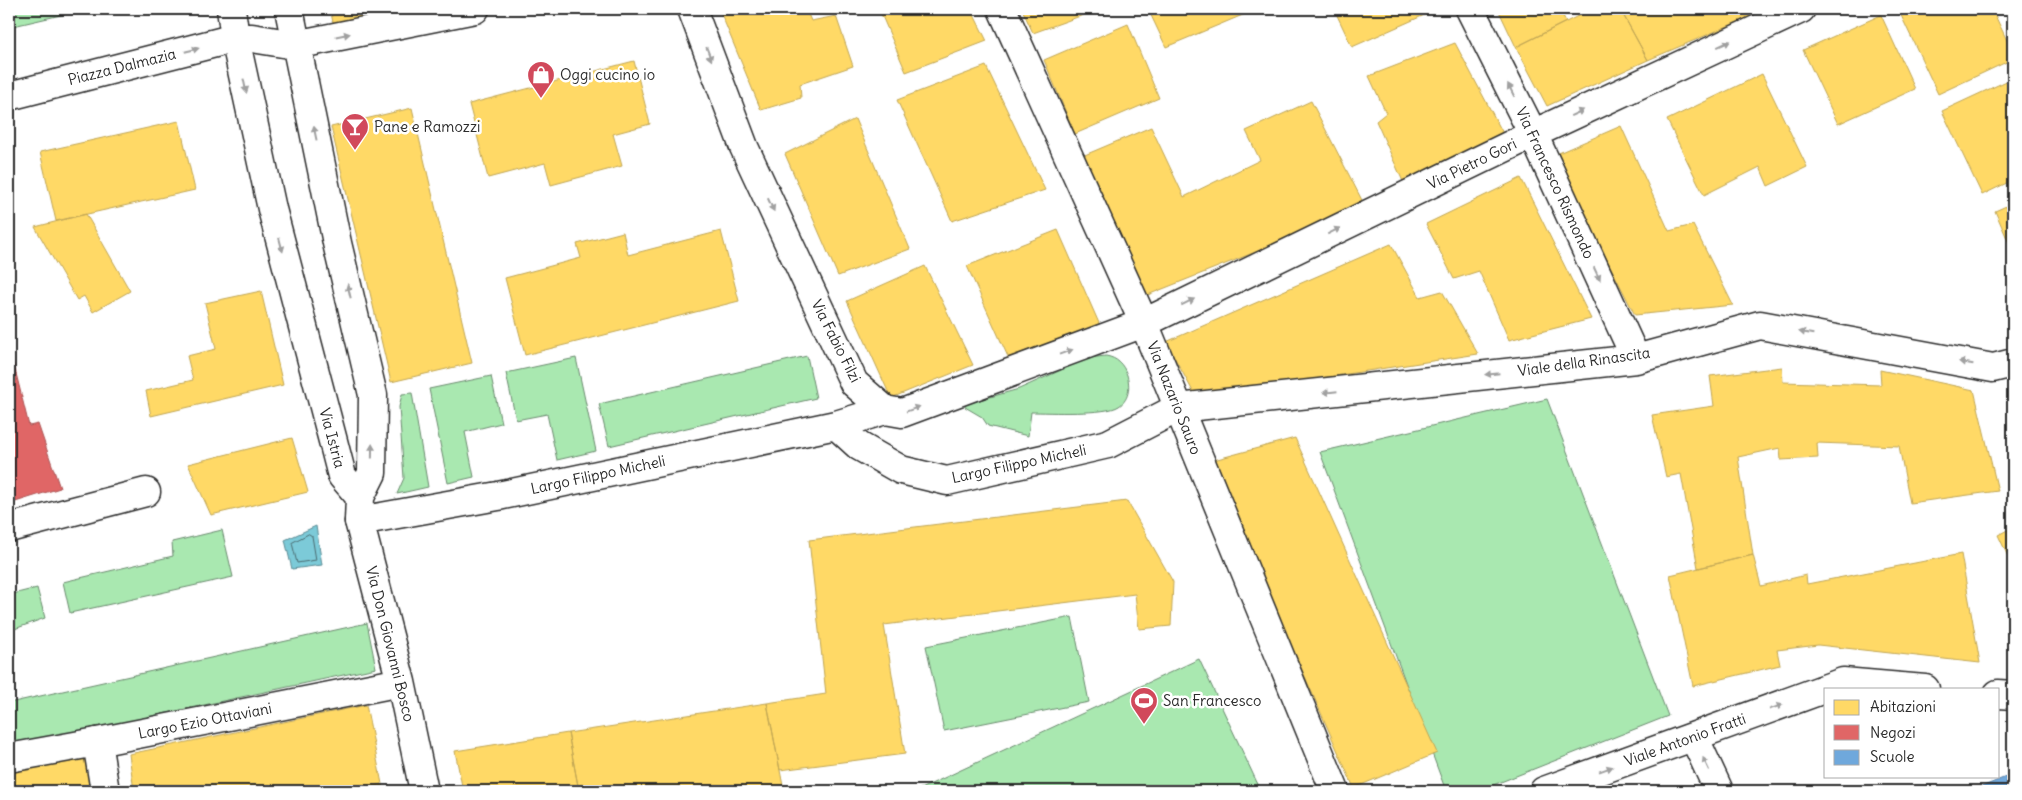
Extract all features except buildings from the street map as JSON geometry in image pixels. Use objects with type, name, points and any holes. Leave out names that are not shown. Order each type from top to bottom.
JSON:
[{"type":"street","points":[[231,9],[235,38]]},
{"type":"street","points":[[289,9],[337,243],[373,394],[372,473],[360,509]]},
{"type":"street","points":[[295,45],[476,9]]},
{"type":"street","name":"Via Fabio Filzi","points":[[692,9],[744,148],[854,383],[885,410]]},
{"type":"street","name":"Via Nazario Sauro","points":[[1002,9],[1144,323],[1335,791]]},
{"type":"street","name":"Via Francesco Rismondo","points":[[1470,9],[1533,134],[1636,359]]},
{"type":"street","name":"Via Pietro Gori","points":[[1144,323],[1533,134],[1801,9]]},
{"type":"street","name":"Piazza Dalmazia","points":[[9,96],[235,38],[252,38],[295,45]]},
{"type":"street","name":"Via Istria","points":[[235,38],[272,209],[332,441],[342,476],[360,509]]},
{"type":"street","points":[[885,410],[902,413],[1144,323]]},
{"type":"street","name":"Viale della Rinascita","points":[[1178,408],[1636,359],[1760,325],[1993,368],[2013,363]]},
{"type":"street","name":"Largo Filippo Micheli","points":[[836,425],[859,446],[901,470],[947,481],[1108,444],[1178,408]]},
{"type":"street","name":"Largo Filippo Micheli","points":[[360,509],[498,496],[836,425],[885,410]]},
{"type":"street","points":[[9,528],[146,492]]},
{"type":"street","name":"Via Don Giovanni Bosco","points":[[360,509],[424,791]]},
{"type":"street","name":"Largo Ezio Ottaviani","points":[[9,758],[400,682]]},
{"type":"street","name":"Viale Antonio Fratti","points":[[1827,688],[1843,682],[1913,688]]},
{"type":"street","name":"Viale Antonio Fratti","points":[[1544,791],[1824,689]]},
{"type":"street","points":[[2000,694],[2013,696]]},
{"type":"street","points":[[1694,737],[1719,791]]},
{"type":"street","points":[[97,742],[105,791]]},
{"type":"green space","points":[[9,9],[87,9],[9,27]]},
{"type":"green space","points":[[807,356],[816,398],[609,446],[599,404]]},
{"type":"green space","points":[[1106,356],[1116,360],[1124,368],[1129,383],[1125,400],[1119,406],[1112,409],[1090,412],[1031,412],[1028,436],[988,426],[982,417],[965,407],[965,404],[1019,389],[1088,358]]},
{"type":"green space","points":[[576,358],[596,451],[557,460],[547,414],[516,420],[506,373]]},
{"type":"green space","points":[[491,376],[501,423],[465,432],[474,477],[448,483],[429,389]]},
{"type":"green space","points":[[412,393],[428,487],[397,494],[404,478],[399,407],[402,394]]},
{"type":"green space","points":[[1547,399],[1668,716],[1478,791],[1446,791],[1320,452]]},
{"type":"green space","points":[[222,530],[233,577],[70,613],[63,582],[173,556],[172,542]]},
{"type":"green space","points":[[37,588],[45,618],[9,631],[9,595]]},
{"type":"green space","points":[[1072,617],[1089,702],[944,731],[926,646]]},
{"type":"green space","points":[[367,623],[376,668],[9,747],[9,703]]},
{"type":"green space","name":"San Francesco","points":[[1199,659],[1261,791],[916,791]]},
{"type":"water","points":[[316,526],[322,565],[292,569],[285,540]]},
{"type":"place","name":"Oggi cucino io","points":[[541,99]]},
{"type":"place","name":"Pane e Ramozzi","points":[[355,151]]},
{"type":"place","name":"San Francesco","points":[[1144,725]]}]
